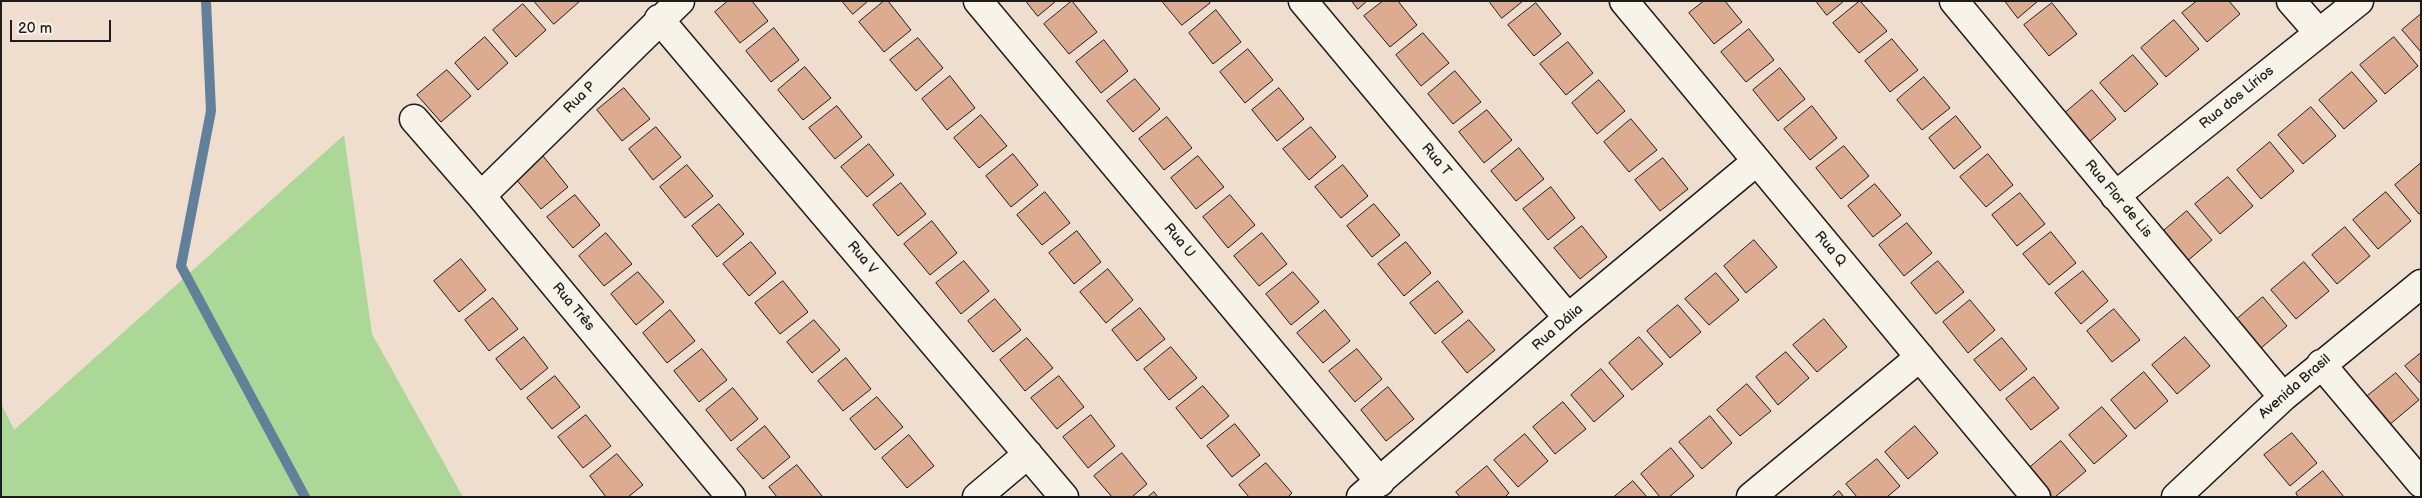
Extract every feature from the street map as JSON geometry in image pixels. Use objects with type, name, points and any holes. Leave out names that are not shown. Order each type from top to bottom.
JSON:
[{"type":"street","name":"Rua P","points":[[481,196],[659,19],[680,1]]},
{"type":"street","name":"Rua U","points":[[978,1],[1371,489]]},
{"type":"street","name":"Rua T","points":[[1303,1],[1568,318]]},
{"type":"street","name":"Rua Q","points":[[1624,1],[2036,497]]},
{"type":"street","name":"Rua Flor de Lis","points":[[1954,1],[2283,397]]},
{"type":"street","points":[[2291,1],[2319,33]]},
{"type":"street","name":"Rua dos Lírios","points":[[2115,196],[2359,1]]},
{"type":"street","name":"Rua V","points":[[659,19],[1064,497]]},
{"type":"street","name":"Rua Três","points":[[414,119],[481,196],[731,497]]},
{"type":"street","name":"Rua Dália","points":[[1371,489],[1568,318],[1757,161]]},
{"type":"street","name":"Avenida Brasil","points":[[2176,497],[2283,397],[2421,284]]},
{"type":"street","points":[[1751,497],[1920,357]]},
{"type":"street","points":[[2321,364],[2421,483]]},
{"type":"street","points":[[977,497],[1028,454]]},
{"type":"green space","points":[[344,135],[372,334],[463,497],[1,497],[1,403],[14,430]]},
{"type":"building","points":[[534,1],[580,1],[554,24]]},
{"type":"building","points":[[728,1],[752,1],[768,21],[740,43],[715,12]]},
{"type":"building","points":[[842,1],[868,1],[853,14]]},
{"type":"building","points":[[884,1],[888,1],[911,30],[884,52],[859,22]]},
{"type":"building","points":[[1026,1],[1056,1],[1038,16]]},
{"type":"building","points":[[1072,1],[1097,32],[1069,54],[1044,24]]},
{"type":"building","points":[[1162,1],[1209,1],[1210,3],[1182,25]]},
{"type":"building","points":[[1352,1],[1367,1],[1358,9]]},
{"type":"building","points":[[1383,1],[1398,1],[1417,25],[1390,47],[1364,16]]},
{"type":"building","points":[[1489,1],[1523,1],[1502,18]]},
{"type":"building","points":[[1704,1],[1725,1],[1742,22],[1714,44],[1689,13]]},
{"type":"building","points":[[1816,1],[1844,1],[1827,15]]},
{"type":"building","points":[[1860,1],[1887,31],[1859,53],[1833,23]]},
{"type":"building","points":[[2005,1],[2038,1],[2018,18]]},
{"type":"building","points":[[2197,1],[2229,1],[2240,14],[2207,42],[2182,13]]},
{"type":"building","points":[[1536,3],[1561,34],[1534,56],[1508,25]]},
{"type":"building","points":[[2052,3],[2077,34],[2049,56],[2024,25]]},
{"type":"building","points":[[523,4],[546,30],[516,57],[493,30]]},
{"type":"building","points":[[1216,10],[1241,42],[1213,64],[1189,33]]},
{"type":"building","points":[[2421,14],[2421,52],[2402,30]]},
{"type":"building","points":[[2174,20],[2199,49],[2166,77],[2141,48]]},
{"type":"building","points":[[774,28],[799,60],[771,82],[746,51]]},
{"type":"building","points":[[1749,29],[1774,60],[1746,82],[1721,52]]},
{"type":"building","points":[[1423,33],[1449,63],[1421,86],[1396,55]]},
{"type":"building","points":[[485,37],[508,63],[478,90],[455,63]]},
{"type":"building","points":[[2394,37],[2418,66],[2385,94],[2360,65]]},
{"type":"building","points":[[918,38],[943,68],[916,91],[890,60]]},
{"type":"building","points":[[1892,39],[1918,70],[1890,92],[1865,61]]},
{"type":"building","points":[[1104,40],[1128,71],[1101,93],[1076,62]]},
{"type":"building","points":[[1568,42],[1593,73],[1566,95],[1540,64]]},
{"type":"building","points":[[1248,49],[1273,80],[1245,103],[1220,72]]},
{"type":"building","points":[[2133,55],[2158,84],[2125,112],[2100,83]]},
{"type":"building","points":[[805,67],[831,98],[803,120],[778,90]]},
{"type":"building","points":[[1780,68],[1805,99],[1778,121],[1753,90]]},
{"type":"building","points":[[447,70],[471,96],[441,122],[417,95]]},
{"type":"building","points":[[1455,71],[1481,102],[1453,124],[1428,94]]},
{"type":"building","points":[[2352,72],[2377,101],[2344,129],[2319,100]]},
{"type":"building","points":[[950,76],[975,108],[947,130],[922,99]]},
{"type":"building","points":[[1924,77],[1950,108],[1922,130],[1897,100]]},
{"type":"building","points":[[1135,79],[1160,109],[1133,132],[1107,101]]},
{"type":"building","points":[[1599,80],[1625,111],[1597,134],[1572,103]]},
{"type":"building","points":[[624,88],[650,119],[622,141],[597,110]]},
{"type":"building","points":[[1279,88],[1304,119],[1277,141],[1252,110]]},
{"type":"building","points":[[2092,90],[2116,119],[2083,147],[2059,118]]},
{"type":"building","points":[[837,106],[862,137],[835,159],[809,128]]},
{"type":"building","points":[[1812,106],[1837,138],[1810,160],[1784,129]]},
{"type":"building","points":[[2311,107],[2336,136],[2303,164],[2278,135]]},
{"type":"building","points":[[1487,110],[1512,140],[1484,163],[1459,132]]},
{"type":"building","points":[[981,115],[1007,146],[979,168],[954,138]]},
{"type":"building","points":[[1956,116],[1981,147],[1954,169],[1929,138]]},
{"type":"building","points":[[1167,117],[1192,148],[1164,170],[1139,139]]},
{"type":"building","points":[[1631,119],[1657,150],[1629,172],[1604,142]]},
{"type":"building","points":[[656,127],[681,157],[653,180],[629,149]]},
{"type":"building","points":[[1311,127],[1336,157],[1309,180],[1283,149]]},
{"type":"building","points":[[2270,142],[2294,171],[2261,199],[2237,170]]},
{"type":"building","points":[[869,144],[894,175],[867,197],[841,167]]},
{"type":"building","points":[[1844,146],[1869,176],[1841,199],[1816,168]]},
{"type":"building","points":[[1519,148],[1544,179],[1516,201],[1491,171]]},
{"type":"building","points":[[1013,154],[1038,185],[1011,207],[986,176]]},
{"type":"building","points":[[1988,154],[2013,185],[1986,207],[1960,177]]},
{"type":"building","points":[[543,156],[568,187],[541,209],[515,178]]},
{"type":"building","points":[[1198,156],[1224,187],[1196,209],[1171,178]]},
{"type":"building","points":[[1663,158],[1688,189],[1660,211],[1635,180]]},
{"type":"building","points":[[2421,163],[2421,213],[2419,214],[2395,185]]},
{"type":"building","points":[[687,165],[713,196],[685,218],[660,187]]},
{"type":"building","points":[[1343,165],[1368,196],[1341,218],[1315,187]]},
{"type":"building","points":[[2228,177],[2253,206],[2220,234],[2195,204]]},
{"type":"building","points":[[901,183],[926,214],[898,236],[873,205]]},
{"type":"building","points":[[1875,184],[1901,215],[1873,237],[1848,206]]},
{"type":"building","points":[[1551,187],[1575,218],[1548,240],[1523,209]]},
{"type":"building","points":[[1045,192],[1070,223],[1042,245],[1017,215]]},
{"type":"building","points":[[2386,192],[2411,221],[2378,249],[2353,220]]},
{"type":"building","points":[[2020,193],[2045,224],[2017,246],[1992,215]]},
{"type":"building","points":[[575,195],[600,225],[573,248],[547,217]]},
{"type":"building","points":[[1230,195],[1255,225],[1228,248],[1203,217]]},
{"type":"building","points":[[719,204],[744,234],[717,257],[692,226]]},
{"type":"building","points":[[1374,204],[1400,235],[1372,257],[1347,226]]},
{"type":"building","points":[[2187,211],[2212,240],[2179,268],[2154,239]]},
{"type":"building","points":[[932,221],[957,253],[930,275],[904,244]]},
{"type":"building","points":[[1907,223],[1932,253],[1904,276],[1879,245]]},
{"type":"building","points":[[1582,226],[1607,257],[1580,279],[1554,248]]},
{"type":"building","points":[[2345,227],[2370,256],[2337,284],[2312,255]]},
{"type":"building","points":[[1077,231],[1101,262],[1074,284],[1049,253]]},
{"type":"building","points":[[2051,232],[2076,263],[2049,285],[2023,254]]},
{"type":"building","points":[[606,233],[632,264],[604,286],[579,256]]},
{"type":"building","points":[[1262,233],[1287,264],[1259,286],[1234,256]]},
{"type":"building","points":[[1754,240],[1777,267],[1746,293],[1724,266]]},
{"type":"building","points":[[751,242],[776,273],[749,296],[723,264]]},
{"type":"building","points":[[1406,242],[1431,273],[1404,296],[1378,264]]},
{"type":"building","points":[[461,259],[486,290],[459,312],[434,281]]},
{"type":"building","points":[[964,261],[989,291],[961,314],[936,283]]},
{"type":"building","points":[[1938,261],[1964,292],[1936,314],[1911,283]]},
{"type":"building","points":[[2304,262],[2329,291],[2296,319],[2271,290]]},
{"type":"building","points":[[1108,269],[1133,300],[1106,323],[1080,292]]},
{"type":"building","points":[[2083,271],[2108,301],[2081,324],[2055,293]]},
{"type":"building","points":[[638,272],[664,302],[636,325],[611,294]]},
{"type":"building","points":[[1293,272],[1319,302],[1291,325],[1266,294]]},
{"type":"building","points":[[1716,273],[1739,300],[1709,325],[1685,299]]},
{"type":"building","points":[[783,281],[808,312],[780,334],[755,303]]},
{"type":"building","points":[[1438,281],[1463,312],[1435,334],[1410,303]]},
{"type":"building","points":[[2263,297],[2287,326],[2254,354],[2230,325]]},
{"type":"building","points":[[493,298],[518,329],[489,351],[465,320]]},
{"type":"building","points":[[995,299],[1021,330],[993,352],[968,321]]},
{"type":"building","points":[[1970,300],[1995,330],[1968,353],[1943,322]]},
{"type":"building","points":[[1678,305],[1701,332],[1670,358],[1647,331]]},
{"type":"building","points":[[1140,308],[1165,339],[1137,361],[1112,330]]},
{"type":"building","points":[[2114,309],[2140,340],[2112,362],[2087,331]]},
{"type":"building","points":[[670,310],[695,341],[667,363],[643,333]]},
{"type":"building","points":[[1325,310],[1350,341],[1323,363],[1297,333]]},
{"type":"building","points":[[1824,319],[1847,347],[1817,372],[1793,345]]},
{"type":"building","points":[[814,320],[840,350],[812,373],[787,342]]},
{"type":"building","points":[[1469,320],[1495,350],[1467,373],[1442,342]]},
{"type":"building","points":[[524,337],[548,368],[521,390],[496,359]]},
{"type":"building","points":[[1639,337],[1663,364],[1632,390],[1609,363]]},
{"type":"building","points":[[2185,337],[2210,366],[2177,394],[2152,365]]},
{"type":"building","points":[[1027,338],[1053,368],[1025,391],[1000,360]]},
{"type":"building","points":[[2002,338],[2027,369],[2000,391],[1974,360]]},
{"type":"building","points":[[1171,347],[1197,378],[1169,400],[1144,369]]},
{"type":"building","points":[[702,349],[727,380],[699,402],[674,371]]},
{"type":"building","points":[[1357,349],[1382,379],[1355,402],[1329,371]]},
{"type":"building","points":[[1786,352],[1809,378],[1778,405],[1756,377]]},
{"type":"building","points":[[2421,353],[2421,384],[2405,366]]},
{"type":"building","points":[[846,358],[871,389],[843,411],[818,381]]},
{"type":"building","points":[[1601,369],[1624,396],[1594,422],[1571,395]]},
{"type":"building","points":[[2144,372],[2168,401],[2135,429],[2111,400]]},
{"type":"building","points":[[2396,373],[2419,400],[2389,425],[2365,398]]},
{"type":"building","points":[[555,376],[580,407],[552,429],[527,398]]},
{"type":"building","points":[[1059,376],[1084,407],[1057,429],[1031,398]]},
{"type":"building","points":[[2034,377],[2059,408],[2031,430],[2006,399]]},
{"type":"building","points":[[1747,384],[1771,411],[1740,436],[1717,410]]},
{"type":"building","points":[[1203,386],[1229,416],[1201,439],[1176,408]]},
{"type":"building","points":[[1388,387],[1414,419],[1386,441],[1361,410]]},
{"type":"building","points":[[733,388],[758,419],[731,441],[706,410]]},
{"type":"building","points":[[877,397],[903,427],[875,450],[850,419]]},
{"type":"building","points":[[1563,402],[1586,429],[1555,454],[1533,427]]},
{"type":"building","points":[[2102,407],[2127,436],[2094,464],[2069,435]]},
{"type":"building","points":[[586,415],[611,446],[583,468],[558,437]]},
{"type":"building","points":[[1091,415],[1115,446],[1088,468],[1063,437]]},
{"type":"building","points":[[1710,416],[1732,443],[1702,469],[1679,442]]},
{"type":"building","points":[[1235,424],[1260,455],[1232,477],[1207,446]]},
{"type":"building","points":[[765,426],[790,457],[763,479],[737,449]]},
{"type":"building","points":[[1915,426],[1938,453],[1908,479],[1885,452]]},
{"type":"building","points":[[2292,433],[2317,463],[2290,486],[2264,455]]},
{"type":"building","points":[[1525,434],[1548,461],[1518,487],[1494,460]]},
{"type":"building","points":[[909,435],[934,466],[907,488],[882,458]]},
{"type":"building","points":[[2061,441],[2086,471],[2055,497],[2052,497],[2028,469]]},
{"type":"building","points":[[1671,448],[1694,476],[1669,497],[1660,497],[1641,474]]},
{"type":"building","points":[[1122,453],[1147,484],[1132,497],[1112,497],[1094,476]]},
{"type":"building","points":[[617,454],[643,485],[628,497],[606,497],[590,476]]},
{"type":"building","points":[[1877,459],[1900,486],[1887,497],[1857,497],[1846,484]]},
{"type":"building","points":[[1266,463],[1292,493],[1288,497],[1249,497],[1239,485]]},
{"type":"building","points":[[797,465],[822,496],[777,497],[769,487]]},
{"type":"building","points":[[1487,466],[1509,493],[1505,497],[1460,497],[1456,492]]},
{"type":"building","points":[[2323,471],[2344,497],[2298,497],[2296,493]]},
{"type":"building","points":[[1633,481],[1647,497],[1614,497]]},
{"type":"building","points":[[1839,491],[1844,497],[1832,497]]},
{"type":"building","points":[[1154,492],[1158,497],[1148,497]]},
{"type":"waterway","points":[[206,1],[211,111],[181,266],[305,497]]}]
